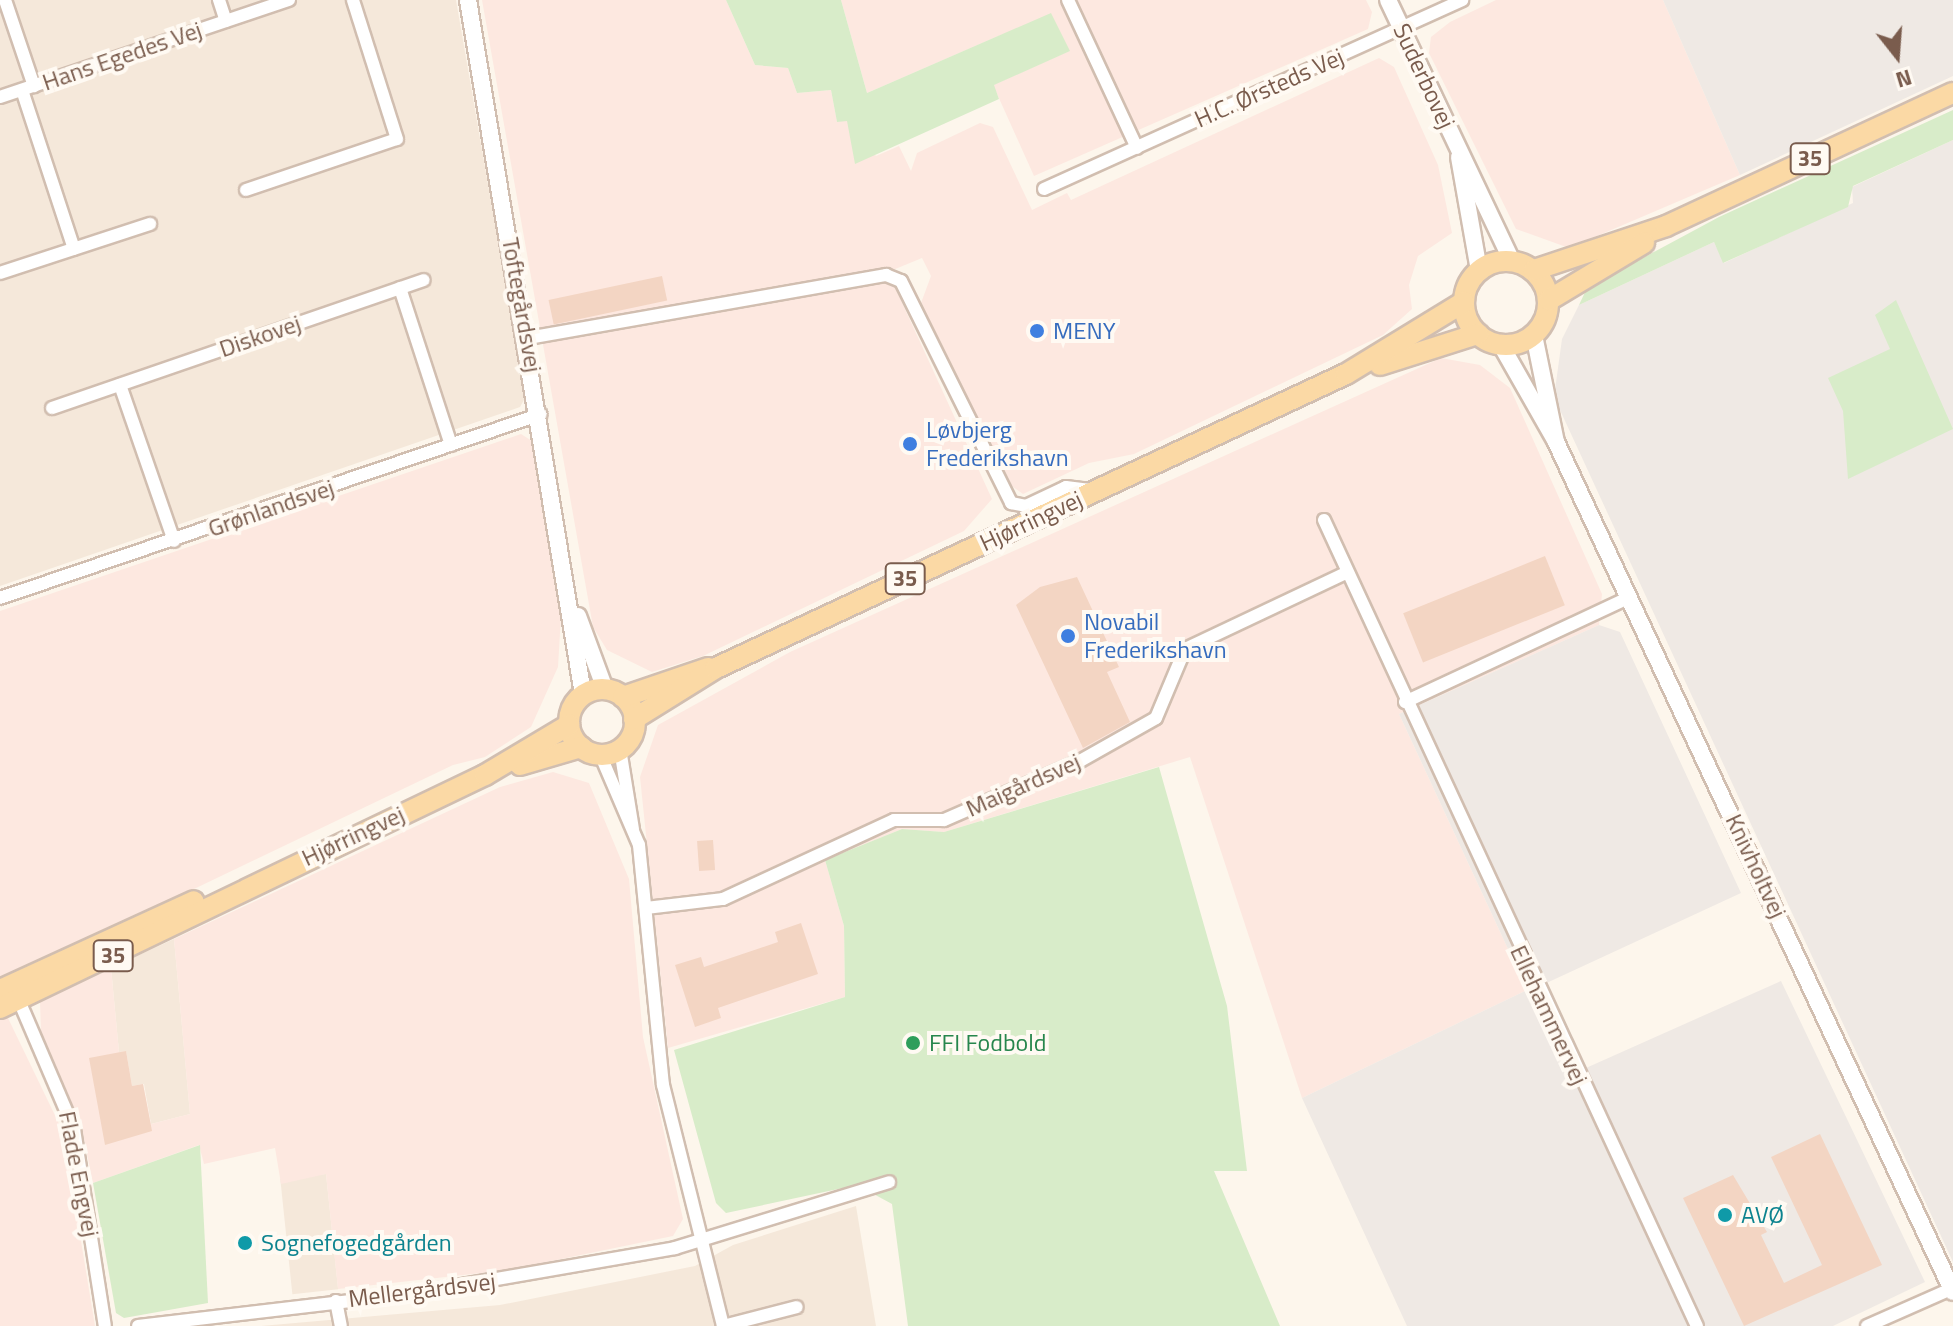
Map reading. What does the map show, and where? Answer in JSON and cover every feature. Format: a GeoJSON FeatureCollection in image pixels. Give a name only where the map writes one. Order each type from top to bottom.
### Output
{"type":"FeatureCollection","features":[{"type":"Feature","properties":{"kind":"main road","name":"35"},"geometry":{"type":"LineString","coordinates":[[1534,270],[1666,226],[1953,93]]}},
{"type":"Feature","properties":{"kind":"main road","name":"35"},"geometry":{"type":"LineString","coordinates":[[1549,300],[1666,226]]}},
{"type":"Feature","properties":{"kind":"main road"},"geometry":{"type":"LineString","coordinates":[[1512,261],[1534,270],[1549,300],[1534,335],[1501,345],[1478,334],[1464,302],[1479,270],[1512,261]]}},
{"type":"Feature","properties":{"kind":"main road","name":"Hjørringvej"},"geometry":{"type":"LineString","coordinates":[[634,719],[716,668],[1346,374],[1464,302]]}},
{"type":"Feature","properties":{"kind":"main road","name":"Hjørringvej"},"geometry":{"type":"LineString","coordinates":[[1346,374],[1478,334]]}},
{"type":"Feature","properties":{"kind":"main road","name":"Hjørringvej"},"geometry":{"type":"LineString","coordinates":[[614,693],[716,668]]}},
{"type":"Feature","properties":{"kind":"main road","name":"35"},"geometry":{"type":"LineString","coordinates":[[583,694],[614,693]]}},
{"type":"Feature","properties":{"kind":"main road"},"geometry":{"type":"LineString","coordinates":[[614,693],[634,719],[620,749]]}},
{"type":"Feature","properties":{"kind":"main road"},"geometry":{"type":"LineString","coordinates":[[583,694],[569,725],[590,751]]}},
{"type":"Feature","properties":{"kind":"main road","name":"Hjørringvej"},"geometry":{"type":"LineString","coordinates":[[8,996],[485,775],[569,725]]}},
{"type":"Feature","properties":{"kind":"main road","name":"35"},"geometry":{"type":"LineString","coordinates":[[590,751],[620,749]]}},
{"type":"Feature","properties":{"kind":"main road","name":"Hjørringvej"},"geometry":{"type":"LineString","coordinates":[[485,775],[590,751]]}},
{"type":"Feature","properties":{"kind":"street"},"geometry":{"type":"LineString","coordinates":[[5,0],[74,249]]}},
{"type":"Feature","properties":{"kind":"street"},"geometry":{"type":"LineString","coordinates":[[219,0],[226,21]]}},
{"type":"Feature","properties":{"kind":"street","name":"Hans Egedes Vej"},"geometry":{"type":"LineString","coordinates":[[0,97],[289,0]]}},
{"type":"Feature","properties":{"kind":"street"},"geometry":{"type":"LineString","coordinates":[[246,190],[397,139],[353,0]]}},
{"type":"Feature","properties":{"kind":"street","name":"Toftegårdsvej"},"geometry":{"type":"LineString","coordinates":[[468,0],[575,610],[583,694]]}},
{"type":"Feature","properties":{"kind":"street"},"geometry":{"type":"LineString","coordinates":[[1068,0],[1137,148]]}},
{"type":"Feature","properties":{"kind":"street","name":"Suderbovej"},"geometry":{"type":"LineString","coordinates":[[1388,0],[1512,261]]}},
{"type":"Feature","properties":{"kind":"street","name":"H.C. Ørsteds Vej"},"geometry":{"type":"LineString","coordinates":[[1044,189],[1462,0]]}},
{"type":"Feature","properties":{"kind":"street","name":"Suderbovej"},"geometry":{"type":"LineString","coordinates":[[1459,151],[1479,270]]}},
{"type":"Feature","properties":{"kind":"street"},"geometry":{"type":"LineString","coordinates":[[0,273],[150,224]]}},
{"type":"Feature","properties":{"kind":"street"},"geometry":{"type":"LineString","coordinates":[[528,338],[886,275],[901,281],[963,413],[1015,506],[1066,487],[1095,491]]}},
{"type":"Feature","properties":{"kind":"street","name":"Diskovej"},"geometry":{"type":"LineString","coordinates":[[52,408],[424,280]]}},
{"type":"Feature","properties":{"kind":"street"},"geometry":{"type":"LineString","coordinates":[[400,288],[451,445]]}},
{"type":"Feature","properties":{"kind":"street","name":"Knivholtvej"},"geometry":{"type":"LineString","coordinates":[[1534,335],[1556,442]]}},
{"type":"Feature","properties":{"kind":"street","name":"Knivholtvej"},"geometry":{"type":"LineString","coordinates":[[1501,345],[1556,442],[1952,1291]]}},
{"type":"Feature","properties":{"kind":"street"},"geometry":{"type":"LineString","coordinates":[[120,385],[174,541]]}},
{"type":"Feature","properties":{"kind":"street","name":"Grønlandsvej"},"geometry":{"type":"LineString","coordinates":[[0,598],[541,414]]}},
{"type":"Feature","properties":{"kind":"street","name":"Ellehammervej"},"geometry":{"type":"LineString","coordinates":[[1324,520],[1405,702],[1697,1326]]}},
{"type":"Feature","properties":{"kind":"street","name":"Maigårdsvej"},"geometry":{"type":"LineString","coordinates":[[646,908],[723,899],[894,820],[944,820],[1080,761],[1156,718],[1185,649],[1346,573]]}},
{"type":"Feature","properties":{"kind":"street"},"geometry":{"type":"LineString","coordinates":[[1405,702],[1628,598]]}},
{"type":"Feature","properties":{"kind":"street","name":"Toftegårdsvej"},"geometry":{"type":"LineString","coordinates":[[575,610],[614,693]]}},
{"type":"Feature","properties":{"kind":"street"},"geometry":{"type":"LineString","coordinates":[[620,749],[646,908],[663,1085],[723,1326],[797,1307]]}},
{"type":"Feature","properties":{"kind":"street"},"geometry":{"type":"LineString","coordinates":[[590,751],[633,829]]}},
{"type":"Feature","properties":{"kind":"street","name":"Flade Engvej"},"geometry":{"type":"LineString","coordinates":[[8,996],[74,1129],[105,1326]]}},
{"type":"Feature","properties":{"kind":"street","name":"Mellergårdsvej"},"geometry":{"type":"LineString","coordinates":[[138,1326],[506,1279],[704,1241],[889,1182]]}},
{"type":"Feature","properties":{"kind":"street"},"geometry":{"type":"LineString","coordinates":[[1867,1326],[1952,1291]]}},
{"type":"Feature","properties":{"kind":"street"},"geometry":{"type":"LineString","coordinates":[[336,1301],[341,1326]]}},
{"type":"Feature","properties":{"kind":"shaded area"},"geometry":{"type":"Polygon","coordinates":[[[0,0],[456,0],[525,398],[520,407],[0,586],[0,0]]]}},
{"type":"Feature","properties":{"kind":"shaded area"},"geometry":{"type":"Polygon","coordinates":[[[482,0],[726,0],[755,65],[788,68],[797,93],[831,90],[837,122],[847,120],[876,156],[899,146],[911,171],[917,153],[980,123],[993,127],[1032,210],[1067,193],[1071,200],[1379,58],[1394,67],[1438,165],[1452,233],[1418,256],[1409,285],[1412,309],[1383,335],[1134,454],[1089,463],[1023,494],[1005,481],[921,303],[931,276],[922,258],[888,272],[992,499],[964,531],[703,656],[652,672],[607,650],[593,627],[482,0]]]}},
{"type":"Feature","properties":{"kind":"shaded area"},"geometry":{"type":"Polygon","coordinates":[[[841,0],[1366,0],[1372,12],[1368,29],[1034,176],[993,85],[1069,51],[1003,34],[867,93],[841,0]]]}},
{"type":"Feature","properties":{"kind":"shaded area"},"geometry":{"type":"Polygon","coordinates":[[[1496,0],[1663,0],[1740,175],[1569,248],[1516,229],[1429,53],[1431,37],[1450,22],[1496,0]]]}},
{"type":"Feature","properties":{"kind":"shaded area"},"geometry":{"type":"Polygon","coordinates":[[[1663,0],[1953,0],[1953,76],[1740,175],[1663,0]]]}},
{"type":"Feature","properties":{"kind":"shaded area"},"geometry":{"type":"Polygon","coordinates":[[[1953,140],[1953,1262],[1554,397],[1562,339],[1579,305],[1714,242],[1724,263],[1853,203],[1852,187],[1953,140]]]}},
{"type":"Feature","properties":{"kind":"shaded area"},"geometry":{"type":"Polygon","coordinates":[[[1441,358],[1480,365],[1510,388],[1602,594],[1599,625],[1399,714],[1527,990],[1302,1098],[1190,757],[944,832],[902,829],[825,860],[844,926],[845,997],[668,1048],[640,777],[658,725],[790,652],[1441,358]]]}},
{"type":"Feature","properties":{"kind":"shaded area"},"geometry":{"type":"Polygon","coordinates":[[[521,434],[532,441],[561,616],[558,667],[531,727],[485,757],[453,765],[0,982],[0,611],[521,434]]]}},
{"type":"Feature","properties":{"kind":"shaded area"},"geometry":{"type":"Polygon","coordinates":[[[1599,625],[1620,632],[1741,893],[1527,992],[1568,1076],[1781,981],[1925,1282],[1833,1326],[1407,1326],[1302,1098],[1527,990],[1399,714],[1599,625]]]}},
{"type":"Feature","properties":{"kind":"shaded area"},"geometry":{"type":"Polygon","coordinates":[[[553,772],[589,783],[629,879],[643,1037],[683,1219],[673,1236],[508,1270],[338,1289],[326,1174],[281,1184],[275,1148],[204,1164],[199,1145],[93,1183],[82,1130],[41,1032],[40,1002],[111,968],[119,1052],[126,1051],[132,1086],[143,1084],[151,1124],[190,1114],[174,939],[500,787],[553,772]]]}},
{"type":"Feature","properties":{"kind":"shaded area"},"geometry":{"type":"Polygon","coordinates":[[[174,939],[190,1114],[151,1124],[144,1084],[132,1086],[126,1052],[119,1052],[111,968],[174,939]]]}},
{"type":"Feature","properties":{"kind":"shaded area"},"geometry":{"type":"Polygon","coordinates":[[[7,1016],[63,1132],[95,1326],[0,1326],[0,1019],[7,1016]]]}},
{"type":"Feature","properties":{"kind":"shaded area"},"geometry":{"type":"Polygon","coordinates":[[[326,1174],[338,1289],[292,1294],[280,1179],[326,1174]]]}},
{"type":"Feature","properties":{"kind":"shaded area"},"geometry":{"type":"Polygon","coordinates":[[[856,1206],[876,1326],[261,1326],[500,1305],[695,1266],[733,1245],[856,1206]]]}},
{"type":"Feature","properties":{"kind":"green space"},"geometry":{"type":"Polygon","coordinates":[[[726,0],[841,0],[867,93],[1051,13],[1070,51],[994,85],[999,99],[855,164],[847,121],[837,122],[831,90],[797,93],[788,68],[755,65],[726,0]]]}},
{"type":"Feature","properties":{"kind":"green space"},"geometry":{"type":"Polygon","coordinates":[[[1953,110],[1953,140],[1853,186],[1848,207],[1723,263],[1714,242],[1579,305],[1587,288],[1719,217],[1953,110]]]}},
{"type":"Feature","properties":{"kind":"green space"},"geometry":{"type":"Polygon","coordinates":[[[1896,300],[1953,429],[1848,479],[1843,411],[1828,378],[1890,349],[1875,315],[1896,300]]]}},
{"type":"Feature","properties":{"kind":"green space","name":"FFI Fodbold"},"geometry":{"type":"Polygon","coordinates":[[[1159,767],[1227,1006],[1247,1171],[1214,1171],[1280,1326],[908,1326],[892,1204],[857,1185],[726,1213],[716,1203],[674,1050],[845,997],[844,926],[825,860],[902,829],[944,832],[1159,767]]]}},
{"type":"Feature","properties":{"kind":"green space"},"geometry":{"type":"Polygon","coordinates":[[[200,1145],[208,1303],[124,1318],[116,1313],[93,1183],[200,1145]]]}},
{"type":"Feature","properties":{"kind":"building"},"geometry":{"type":"Polygon","coordinates":[[[662,276],[667,300],[554,325],[549,300],[662,276]]]}},
{"type":"Feature","properties":{"kind":"building"},"geometry":{"type":"Polygon","coordinates":[[[1545,556],[1565,605],[1423,662],[1403,613],[1545,556]]]}},
{"type":"Feature","properties":{"kind":"building","name":"Novabil Frederikshavn"},"geometry":{"type":"Polygon","coordinates":[[[1077,577],[1119,667],[1107,672],[1130,722],[1083,748],[1016,605],[1040,587],[1077,577]]]}},
{"type":"Feature","properties":{"kind":"building"},"geometry":{"type":"Polygon","coordinates":[[[713,840],[715,870],[699,871],[697,841],[713,840]]]}},
{"type":"Feature","properties":{"kind":"building"},"geometry":{"type":"Polygon","coordinates":[[[801,923],[818,974],[718,1008],[721,1018],[695,1027],[675,965],[701,957],[704,967],[778,942],[775,932],[801,923]]]}},
{"type":"Feature","properties":{"kind":"building"},"geometry":{"type":"Polygon","coordinates":[[[126,1051],[132,1086],[143,1084],[152,1131],[105,1145],[89,1058],[126,1051]]]}},
{"type":"Feature","properties":{"kind":"building","name":"AVØ"},"geometry":{"type":"Polygon","coordinates":[[[1820,1134],[1882,1265],[1744,1326],[1683,1198],[1733,1175],[1767,1232],[1761,1235],[1784,1283],[1822,1265],[1771,1157],[1820,1134]]]}},
{"type":"Feature","properties":{"kind":"place","name":"MENY"},"geometry":{"type":"Point","coordinates":[1037,331]}},
{"type":"Feature","properties":{"kind":"place","name":"Løvbjerg Frederikshavn"},"geometry":{"type":"Point","coordinates":[910,444]}},
{"type":"Feature","properties":{"kind":"place","name":"Novabil Frederikshavn"},"geometry":{"type":"Point","coordinates":[1068,636]}},
{"type":"Feature","properties":{"kind":"place","name":"FFI Fodbold"},"geometry":{"type":"Point","coordinates":[913,1043]}},
{"type":"Feature","properties":{"kind":"place","name":"AVØ"},"geometry":{"type":"Point","coordinates":[1725,1215]}},
{"type":"Feature","properties":{"kind":"place","name":"Sognefogedgården"},"geometry":{"type":"Point","coordinates":[245,1243]}}]}
